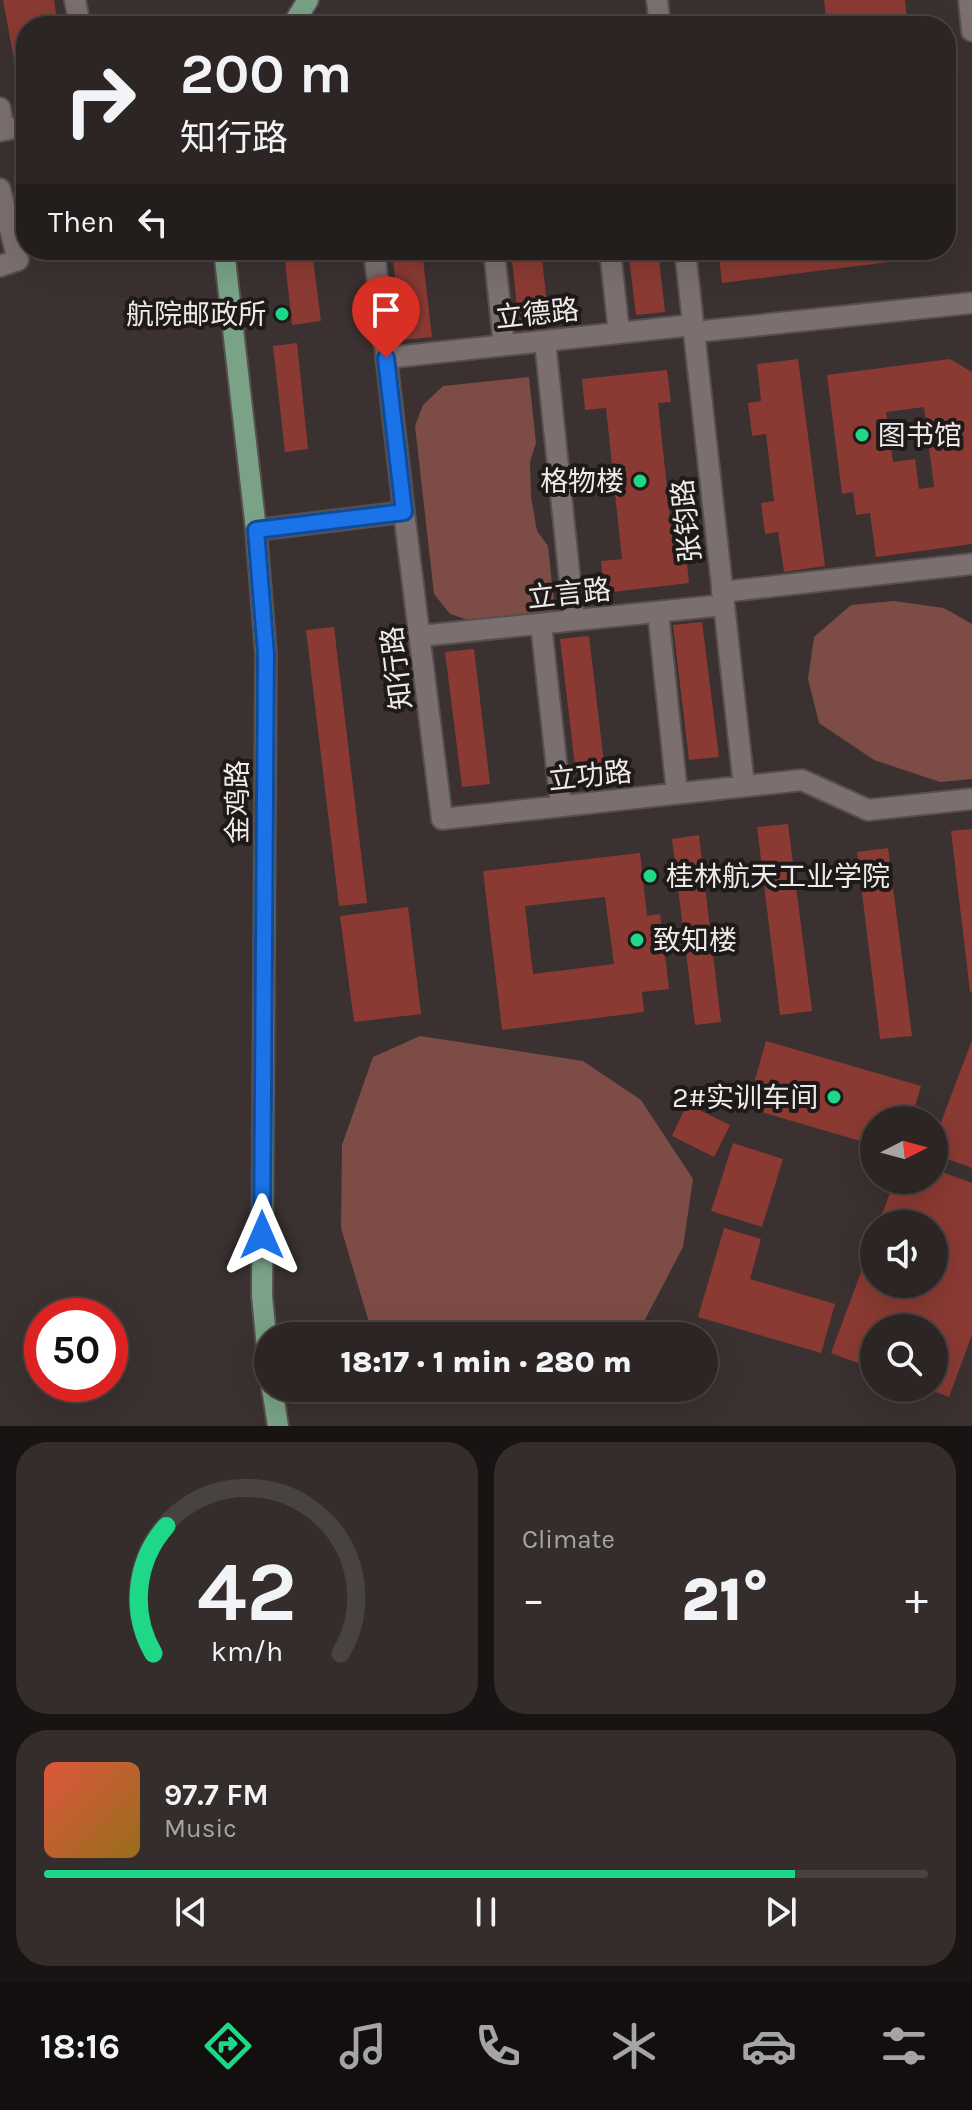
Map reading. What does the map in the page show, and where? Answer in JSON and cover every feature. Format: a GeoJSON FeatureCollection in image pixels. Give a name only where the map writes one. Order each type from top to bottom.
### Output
{"type":"FeatureCollection","features":[{"type":"Feature","properties":{"kind":"main road","name":"金鸡路"},"geometry":{"type":"LineString","coordinates":[[225,260],[256,530],[266,654],[262,1296],[265,1322]]}},
{"type":"Feature","properties":{"kind":"main road"},"geometry":{"type":"LineString","coordinates":[[274,1402],[278,1426]]}},
{"type":"Feature","properties":{"kind":"lane"},"geometry":{"type":"LineString","coordinates":[[969,0],[972,31]]}},
{"type":"Feature","properties":{"kind":"lane"},"geometry":{"type":"LineString","coordinates":[[0,108],[2,130]]}},
{"type":"Feature","properties":{"kind":"lane"},"geometry":{"type":"LineString","coordinates":[[0,189],[16,252]]}},
{"type":"Feature","properties":{"kind":"lane","name":"知行路"},"geometry":{"type":"LineString","coordinates":[[375,260],[442,819]]}},
{"type":"Feature","properties":{"kind":"lane"},"geometry":{"type":"LineString","coordinates":[[495,260],[504,345]]}},
{"type":"Feature","properties":{"kind":"lane"},"geometry":{"type":"LineString","coordinates":[[611,260],[619,333]]}},
{"type":"Feature","properties":{"kind":"lane","name":"张钧路"},"geometry":{"type":"LineString","coordinates":[[686,260],[744,786]]}},
{"type":"Feature","properties":{"kind":"lane","name":"立德路"},"geometry":{"type":"LineString","coordinates":[[386,358],[619,333],[972,303]]}},
{"type":"Feature","properties":{"kind":"lane"},"geometry":{"type":"LineString","coordinates":[[545,341],[574,620]]}},
{"type":"Feature","properties":{"kind":"lane"},"geometry":{"type":"LineString","coordinates":[[256,530],[404,512]]}},
{"type":"Feature","properties":{"kind":"lane","name":"立言路"},"geometry":{"type":"LineString","coordinates":[[420,636],[658,612],[723,598],[972,564]]}},
{"type":"Feature","properties":{"kind":"lane"},"geometry":{"type":"LineString","coordinates":[[658,612],[677,793]]}},
{"type":"Feature","properties":{"kind":"lane"},"geometry":{"type":"LineString","coordinates":[[541,624],[561,806]]}},
{"type":"Feature","properties":{"kind":"lane","name":"立功路"},"geometry":{"type":"LineString","coordinates":[[442,819],[802,780],[868,810],[972,799]]}},
{"type":"Feature","properties":{"kind":"shaded area"},"geometry":{"type":"Polygon","coordinates":[[[529,377],[536,443],[530,462],[531,497],[537,531],[548,546],[555,611],[471,621],[450,614],[434,594],[415,426],[423,405],[443,386],[529,377]]]}},
{"type":"Feature","properties":{"kind":"shaded area"},"geometry":{"type":"Polygon","coordinates":[[[894,601],[944,608],[972,624],[972,779],[940,782],[874,760],[819,723],[808,679],[814,637],[851,605],[894,601]]]}},
{"type":"Feature","properties":{"kind":"shaded area"},"geometry":{"type":"Polygon","coordinates":[[[420,1036],[583,1061],[641,1100],[693,1179],[683,1247],[644,1322],[369,1322],[341,1228],[342,1145],[373,1057],[420,1036]]]}},
{"type":"Feature","properties":{"kind":"building"},"geometry":{"type":"Polygon","coordinates":[[[3,0],[54,0],[56,16],[16,16],[16,71],[3,0]]]}},
{"type":"Feature","properties":{"kind":"building"},"geometry":{"type":"Polygon","coordinates":[[[824,0],[905,0],[907,16],[826,16],[824,0]]]}},
{"type":"Feature","properties":{"kind":"building"},"geometry":{"type":"Polygon","coordinates":[[[313,260],[321,321],[292,325],[285,261],[313,260]]]}},
{"type":"Feature","properties":{"kind":"building"},"geometry":{"type":"Polygon","coordinates":[[[393,260],[423,260],[432,337],[402,340],[393,260]]]}},
{"type":"Feature","properties":{"kind":"building"},"geometry":{"type":"Polygon","coordinates":[[[512,260],[542,260],[549,322],[519,326],[512,260]]]}},
{"type":"Feature","properties":{"kind":"building"},"geometry":{"type":"Polygon","coordinates":[[[629,260],[659,260],[665,312],[636,315],[629,260]]]}},
{"type":"Feature","properties":{"kind":"building"},"geometry":{"type":"Polygon","coordinates":[[[719,260],[905,260],[722,283],[719,260]]]}},
{"type":"Feature","properties":{"kind":"building"},"geometry":{"type":"Polygon","coordinates":[[[297,343],[308,449],[285,452],[273,346],[297,343]]]}},
{"type":"Feature","properties":{"kind":"building"},"geometry":{"type":"Polygon","coordinates":[[[798,359],[825,566],[784,572],[778,532],[765,534],[761,503],[774,501],[766,434],[752,436],[748,403],[761,401],[757,364],[798,359]]]}},
{"type":"Feature","properties":{"kind":"building","name":"图书馆"},"geometry":{"type":"Polygon","coordinates":[[[950,359],[972,372],[972,544],[876,557],[870,513],[856,515],[853,492],[842,494],[827,375],[950,359]],[[924,407],[886,412],[893,462],[915,459],[919,489],[934,487],[924,407]]]}},
{"type":"Feature","properties":{"kind":"building","name":"格物楼"},"geometry":{"type":"Polygon","coordinates":[[[667,370],[671,402],[658,403],[674,554],[686,553],[689,583],[604,593],[601,561],[622,559],[606,408],[585,410],[582,379],[667,370]]]}},
{"type":"Feature","properties":{"kind":"building"},"geometry":{"type":"Polygon","coordinates":[[[702,622],[719,757],[689,760],[673,625],[702,622]]]}},
{"type":"Feature","properties":{"kind":"building"},"geometry":{"type":"Polygon","coordinates":[[[334,627],[367,903],[339,906],[306,630],[334,627]]]}},
{"type":"Feature","properties":{"kind":"building"},"geometry":{"type":"Polygon","coordinates":[[[589,636],[605,771],[576,774],[560,639],[589,636]]]}},
{"type":"Feature","properties":{"kind":"building"},"geometry":{"type":"Polygon","coordinates":[[[474,649],[490,784],[462,787],[445,652],[474,649]]]}},
{"type":"Feature","properties":{"kind":"building"},"geometry":{"type":"Polygon","coordinates":[[[788,824],[812,1011],[780,1015],[757,827],[788,824]]]}},
{"type":"Feature","properties":{"kind":"building"},"geometry":{"type":"Polygon","coordinates":[[[972,829],[972,992],[970,992],[951,831],[972,829]]]}},
{"type":"Feature","properties":{"kind":"building"},"geometry":{"type":"Polygon","coordinates":[[[699,835],[721,1022],[695,1025],[672,839],[699,835]]]}},
{"type":"Feature","properties":{"kind":"building"},"geometry":{"type":"Polygon","coordinates":[[[888,848],[912,1036],[880,1039],[857,852],[888,848]]]}},
{"type":"Feature","properties":{"kind":"building","name":"致知楼"},"geometry":{"type":"Polygon","coordinates":[[[640,853],[647,916],[660,914],[669,989],[642,992],[644,1012],[502,1030],[483,871],[640,853]],[[605,897],[525,906],[533,974],[614,964],[605,897]]]}},
{"type":"Feature","properties":{"kind":"building"},"geometry":{"type":"Polygon","coordinates":[[[408,907],[421,1014],[354,1022],[340,916],[408,907]]]}},
{"type":"Feature","properties":{"kind":"building"},"geometry":{"type":"Polygon","coordinates":[[[972,1040],[972,1168],[948,1159],[947,1106],[972,1040]]]}},
{"type":"Feature","properties":{"kind":"building","name":"2#实训车间"},"geometry":{"type":"Polygon","coordinates":[[[766,1041],[921,1086],[915,1106],[860,1106],[860,1141],[747,1108],[766,1041]]]}},
{"type":"Feature","properties":{"kind":"building"},"geometry":{"type":"Polygon","coordinates":[[[687,1104],[730,1125],[714,1157],[672,1136],[687,1104]]]}},
{"type":"Feature","properties":{"kind":"building"},"geometry":{"type":"Polygon","coordinates":[[[733,1143],[783,1159],[762,1227],[711,1211],[733,1143]]]}},
{"type":"Feature","properties":{"kind":"building"},"geometry":{"type":"Polygon","coordinates":[[[948,1174],[972,1183],[972,1335],[949,1397],[948,1314],[860,1314],[860,1364],[831,1353],[860,1275],[860,1298],[948,1298],[948,1210],[883,1210],[890,1194],[948,1194],[948,1174]]]}},
{"type":"Feature","properties":{"kind":"building"},"geometry":{"type":"Polygon","coordinates":[[[724,1228],[761,1239],[750,1279],[835,1304],[821,1353],[698,1317],[724,1228]]]}},
{"type":"Feature","properties":{"kind":"place","name":"航院邮政所"},"geometry":{"type":"Point","coordinates":[282,314]}},
{"type":"Feature","properties":{"kind":"place","name":"图书馆"},"geometry":{"type":"Point","coordinates":[862,435]}},
{"type":"Feature","properties":{"kind":"place","name":"格物楼"},"geometry":{"type":"Point","coordinates":[640,481]}},
{"type":"Feature","properties":{"kind":"place","name":"桂林航天工业学院"},"geometry":{"type":"Point","coordinates":[650,876]}},
{"type":"Feature","properties":{"kind":"place","name":"致知楼"},"geometry":{"type":"Point","coordinates":[637,940]}},
{"type":"Feature","properties":{"kind":"place","name":"2#实训车间"},"geometry":{"type":"Point","coordinates":[834,1097]}},
{"type":"Feature","properties":{"kind":"route"},"geometry":{"type":"LineString","coordinates":[[262,1235],[266,654],[256,530],[404,512],[386,358]]}}]}
